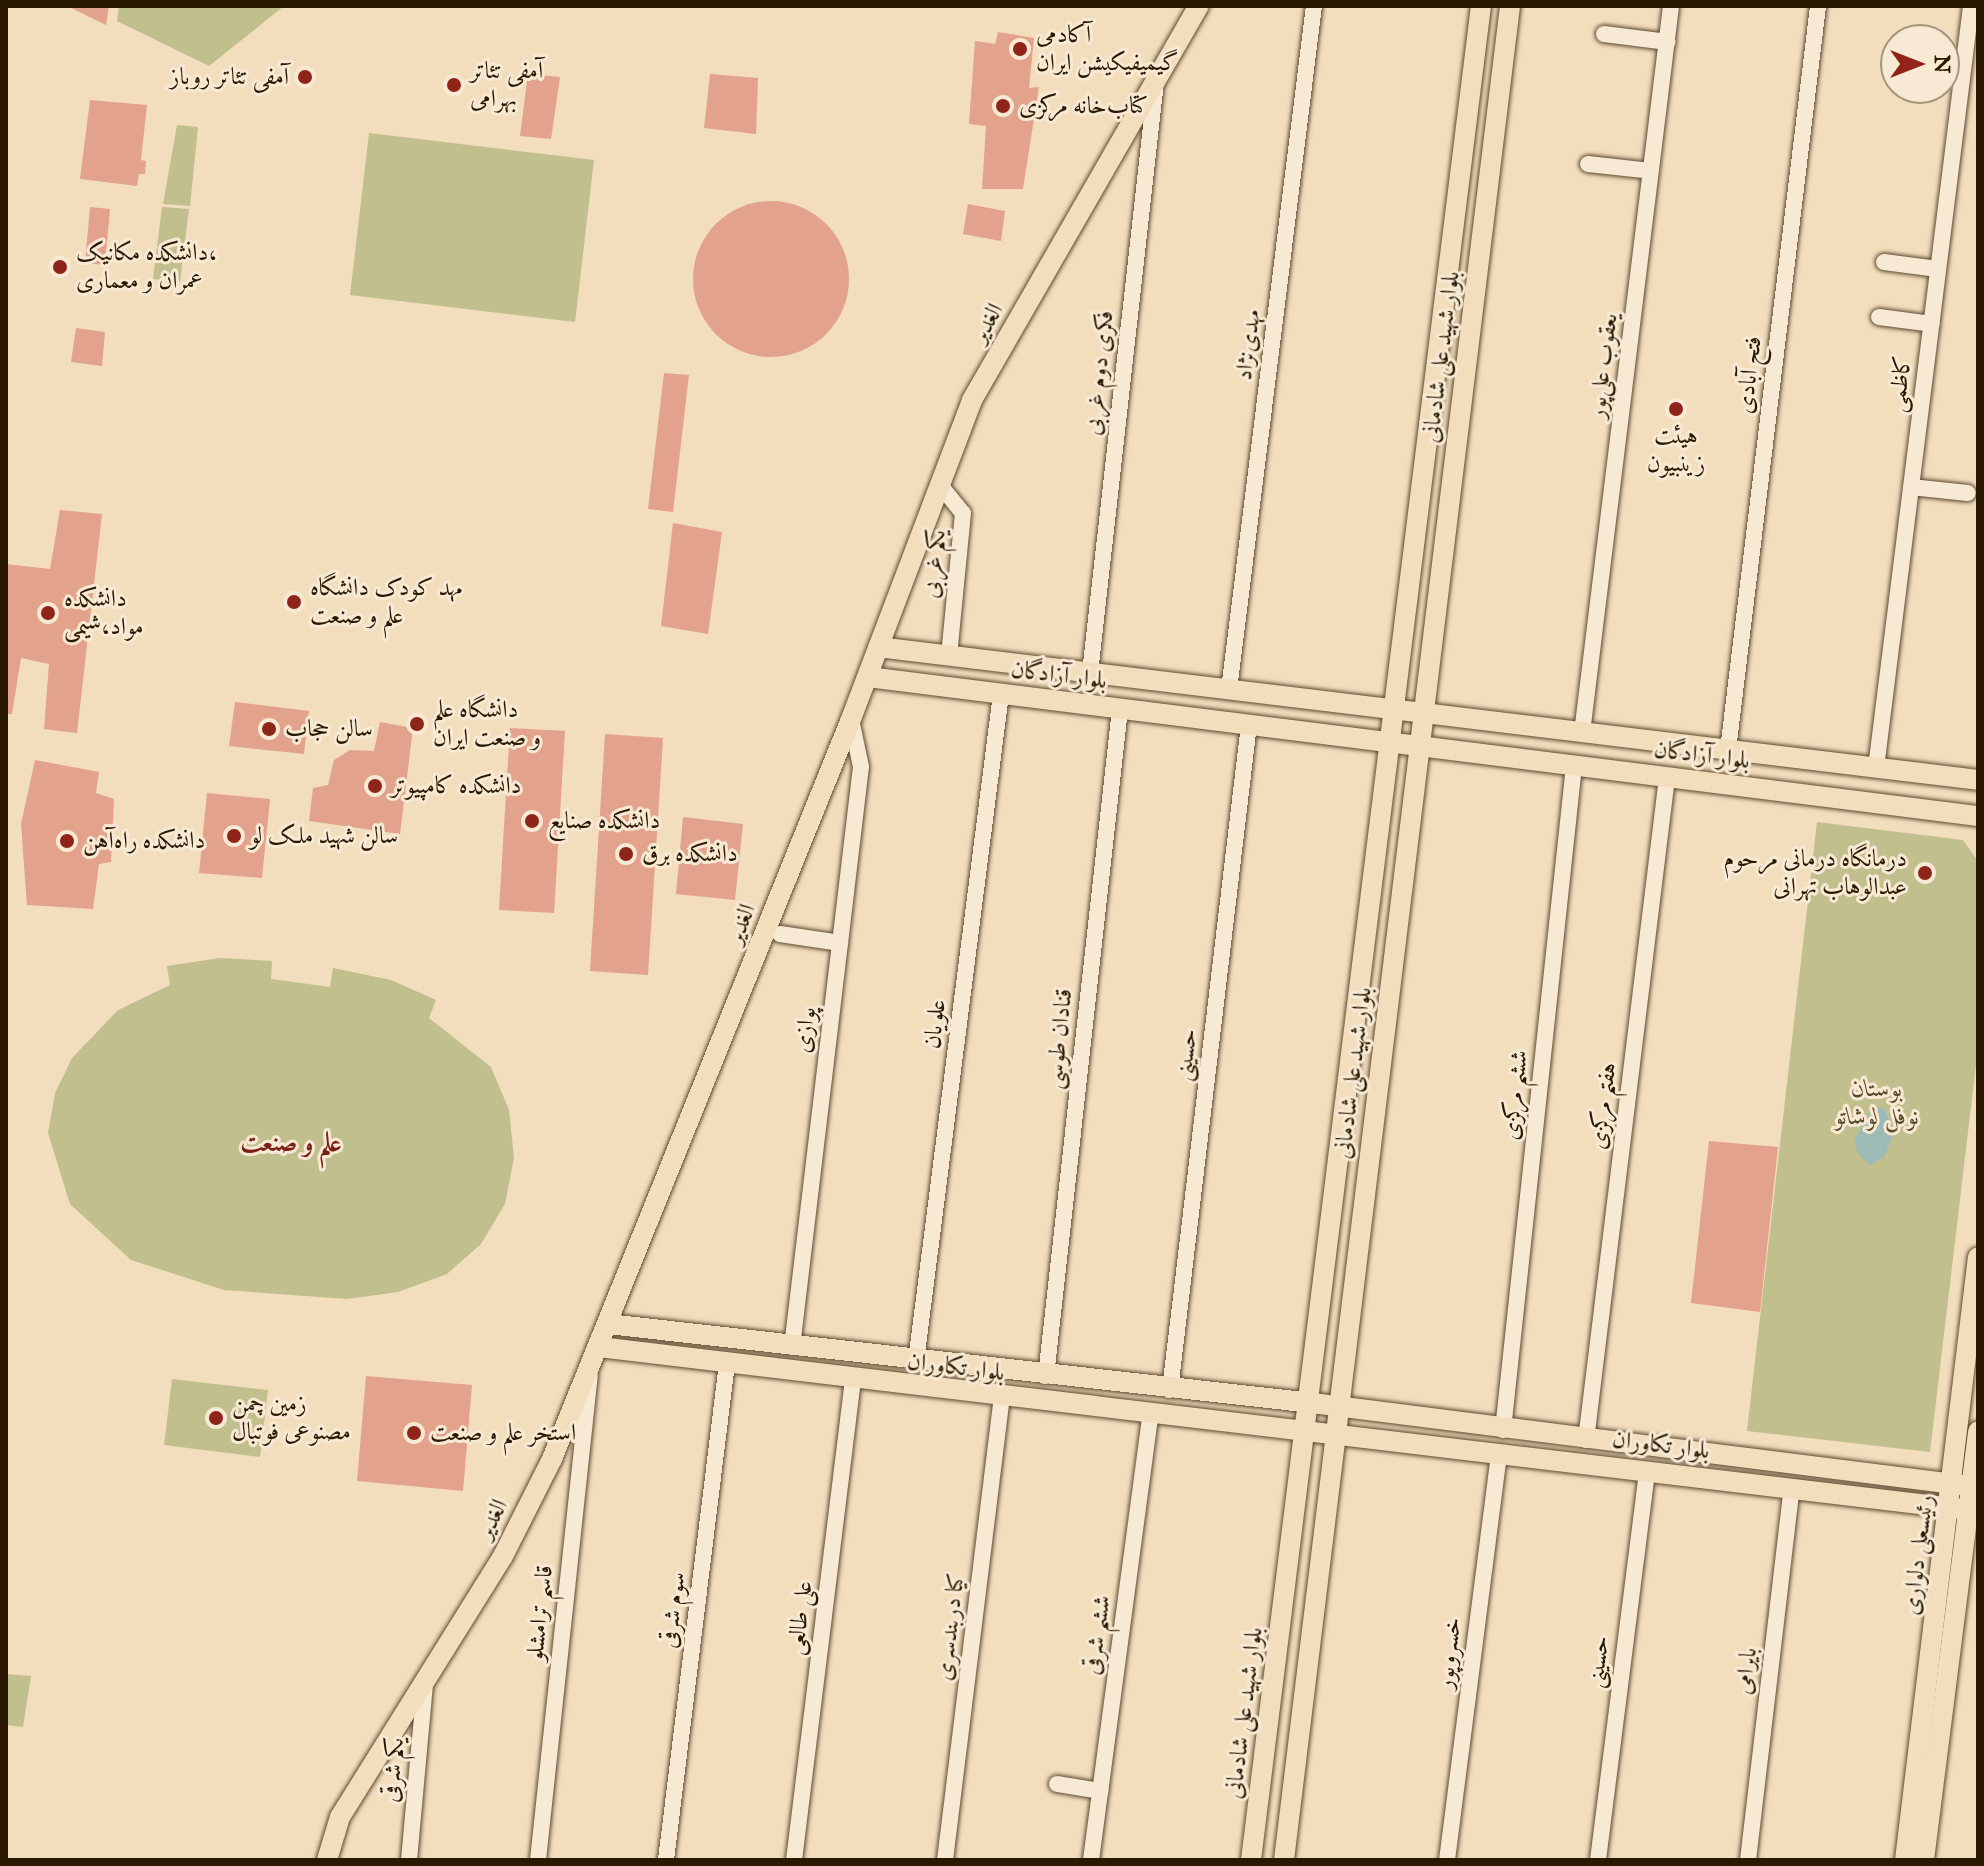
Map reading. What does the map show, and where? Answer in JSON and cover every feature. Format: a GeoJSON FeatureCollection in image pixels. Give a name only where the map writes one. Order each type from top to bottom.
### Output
{"type":"FeatureCollection","features":[{"type":"Feature","properties":{"kind":"main road","name":"الغدیر"},"geometry":{"type":"LineString","coordinates":[[327,1860],[340,1817],[503,1556],[591,1371],[868,677],[972,400],[1199,6]]}},
{"type":"Feature","properties":{"kind":"main road","name":"بلوار شهید علی شادمانی"},"geometry":{"type":"LineString","coordinates":[[1251,1860],[1312,1403],[1386,742],[1481,6]]}},
{"type":"Feature","properties":{"kind":"main road","name":"بلوار شهید علی شادمانی"},"geometry":{"type":"LineString","coordinates":[[1337,1433],[1510,6]]}},
{"type":"Feature","properties":{"kind":"main road","name":"بلوار آزادگان"},"geometry":{"type":"LineString","coordinates":[[878,647],[1978,780]]}},
{"type":"Feature","properties":{"kind":"main road","name":"بلوار آزادگان"},"geometry":{"type":"LineString","coordinates":[[868,677],[1978,816]]}},
{"type":"Feature","properties":{"kind":"main road","name":"رئیسعلی دلواری"},"geometry":{"type":"LineString","coordinates":[[1924,1860],[1966,1510],[1978,1257]]}},
{"type":"Feature","properties":{"kind":"main road","name":"بلوار تکاوران"},"geometry":{"type":"LineString","coordinates":[[603,1338],[792,1347],[1312,1403],[1503,1430],[1968,1486]]}},
{"type":"Feature","properties":{"kind":"main road","name":"بلوار تکاوران"},"geometry":{"type":"LineString","coordinates":[[603,1338],[727,1366],[1150,1416],[1337,1433],[1966,1510]]}},
{"type":"Feature","properties":{"kind":"main road","name":"رئیسعلی دلواری"},"geometry":{"type":"LineString","coordinates":[[1968,1486],[1978,1431]]}},
{"type":"Feature","properties":{"kind":"main road"},"geometry":{"type":"LineString","coordinates":[[1284,1860],[1337,1433]]}},
{"type":"Feature","properties":{"kind":"main road","name":"رئیسعلی دلواری"},"geometry":{"type":"LineString","coordinates":[[1905,1860],[1966,1510]]}},
{"type":"Feature","properties":{"kind":"street","name":"مهدی‌نژاد"},"geometry":{"type":"LineString","coordinates":[[1229,690],[1314,6]]}},
{"type":"Feature","properties":{"kind":"street","name":"یعقوب علی‌پور"},"geometry":{"type":"LineString","coordinates":[[1582,733],[1671,6]]}},
{"type":"Feature","properties":{"kind":"street","name":"فتح آبادی"},"geometry":{"type":"LineString","coordinates":[[1728,750],[1818,6]]}},
{"type":"Feature","properties":{"kind":"street","name":"کاظمی"},"geometry":{"type":"LineString","coordinates":[[1876,768],[1971,6]]}},
{"type":"Feature","properties":{"kind":"street"},"geometry":{"type":"LineString","coordinates":[[1604,34],[1667,42]]}},
{"type":"Feature","properties":{"kind":"street","name":"فکری دوم غربی"},"geometry":{"type":"LineString","coordinates":[[1090,673],[1157,79]]}},
{"type":"Feature","properties":{"kind":"street"},"geometry":{"type":"LineString","coordinates":[[1588,164],[1651,171]]}},
{"type":"Feature","properties":{"kind":"street"},"geometry":{"type":"LineString","coordinates":[[1884,262],[1938,269]]}},
{"type":"Feature","properties":{"kind":"street"},"geometry":{"type":"LineString","coordinates":[[1879,317],[1932,324]]}},
{"type":"Feature","properties":{"kind":"street","name":"یکم غربی"},"geometry":{"type":"LineString","coordinates":[[940,485],[963,513],[949,656]]}},
{"type":"Feature","properties":{"kind":"street"},"geometry":{"type":"LineString","coordinates":[[1911,487],[1968,493]]}},
{"type":"Feature","properties":{"kind":"street","name":"علویان"},"geometry":{"type":"LineString","coordinates":[[916,1361],[1001,694]]}},
{"type":"Feature","properties":{"kind":"street","name":"قنادان طوسی"},"geometry":{"type":"LineString","coordinates":[[1046,1376],[1120,709]]}},
{"type":"Feature","properties":{"kind":"street","name":"پوازی"},"geometry":{"type":"LineString","coordinates":[[792,1347],[861,767],[851,719]]}},
{"type":"Feature","properties":{"kind":"street","name":"حسینی"},"geometry":{"type":"LineString","coordinates":[[1170,1390],[1249,725]]}},
{"type":"Feature","properties":{"kind":"street","name":"ششم مرکزی"},"geometry":{"type":"LineString","coordinates":[[1503,1430],[1574,766]]}},
{"type":"Feature","properties":{"kind":"street","name":"هفتم مرکزی"},"geometry":{"type":"LineString","coordinates":[[1586,1440],[1667,777]]}},
{"type":"Feature","properties":{"kind":"street"},"geometry":{"type":"LineString","coordinates":[[780,934],[840,943]]}},
{"type":"Feature","properties":{"kind":"street","name":"سوم شرقی"},"geometry":{"type":"LineString","coordinates":[[666,1860],[727,1366]]}},
{"type":"Feature","properties":{"kind":"street","name":"قاسم ترامشلو"},"geometry":{"type":"LineString","coordinates":[[538,1860],[591,1371]]}},
{"type":"Feature","properties":{"kind":"street","name":"علی طالعی"},"geometry":{"type":"LineString","coordinates":[[794,1860],[853,1381]]}},
{"type":"Feature","properties":{"kind":"street","name":"کیا دربندسری"},"geometry":{"type":"LineString","coordinates":[[945,1860],[1002,1399]]}},
{"type":"Feature","properties":{"kind":"street","name":"ششم شرقی"},"geometry":{"type":"LineString","coordinates":[[1091,1860],[1150,1416]]}},
{"type":"Feature","properties":{"kind":"street","name":"خسروپور"},"geometry":{"type":"LineString","coordinates":[[1447,1860],[1499,1452]]}},
{"type":"Feature","properties":{"kind":"street","name":"حسینی"},"geometry":{"type":"LineString","coordinates":[[1598,1860],[1647,1470]]}},
{"type":"Feature","properties":{"kind":"street","name":"بایرامی"},"geometry":{"type":"LineString","coordinates":[[1748,1860],[1792,1488]]}},
{"type":"Feature","properties":{"kind":"street","name":"یکم شرقی"},"geometry":{"type":"LineString","coordinates":[[409,1860],[425,1685]]}},
{"type":"Feature","properties":{"kind":"street"},"geometry":{"type":"LineString","coordinates":[[1057,1784],[1100,1791]]}},
{"type":"Feature","properties":{"kind":"green space"},"geometry":{"type":"Polygon","coordinates":[[[119,6],[284,6],[209,66],[117,21],[119,6]]]}},
{"type":"Feature","properties":{"kind":"green space"},"geometry":{"type":"Polygon","coordinates":[[[177,125],[198,127],[190,206],[163,204],[177,125]]]}},
{"type":"Feature","properties":{"kind":"green space"},"geometry":{"type":"Polygon","coordinates":[[[369,133],[594,160],[575,322],[350,295],[369,133]]]}},
{"type":"Feature","properties":{"kind":"green space"},"geometry":{"type":"Polygon","coordinates":[[[162,207],[189,209],[180,282],[153,279],[162,207]]]}},
{"type":"Feature","properties":{"kind":"green space","name":"بوستان نوفل لوشاتو"},"geometry":{"type":"Polygon","coordinates":[[[1817,822],[1963,840],[1978,861],[1978,1048],[1930,1452],[1747,1431],[1817,822]]]}},
{"type":"Feature","properties":{"kind":"green space"},"geometry":{"type":"Polygon","coordinates":[[[220,958],[272,961],[271,979],[330,987],[333,968],[391,980],[436,1000],[429,1018],[491,1067],[509,1110],[514,1158],[505,1204],[481,1244],[447,1274],[398,1292],[347,1299],[224,1290],[131,1260],[70,1204],[48,1133],[55,1093],[72,1058],[118,1010],[170,985],[167,966],[220,958]]]}},
{"type":"Feature","properties":{"kind":"green space","name":"زمین چمن مصنوعی فوتبال"},"geometry":{"type":"Polygon","coordinates":[[[172,1379],[268,1390],[260,1457],[164,1445],[172,1379]]]}},
{"type":"Feature","properties":{"kind":"green space"},"geometry":{"type":"Polygon","coordinates":[[[6,1674],[31,1676],[23,1727],[6,1725],[6,1674]]]}},
{"type":"Feature","properties":{"kind":"water"},"geometry":{"type":"Polygon","coordinates":[[[1873,1107],[1884,1108],[1894,1131],[1885,1156],[1870,1165],[1857,1153],[1855,1139],[1873,1107]]]}},
{"type":"Feature","properties":{"kind":"building"},"geometry":{"type":"Polygon","coordinates":[[[67,6],[109,6],[106,25],[67,6]]]}},
{"type":"Feature","properties":{"kind":"building","name":"کتاب‌خانه مرکزی"},"geometry":{"type":"Polygon","coordinates":[[[998,32],[1034,38],[1029,88],[1039,87],[1023,189],[982,189],[986,126],[969,124],[975,41],[995,44],[998,32]]]}},
{"type":"Feature","properties":{"kind":"building"},"geometry":{"type":"Polygon","coordinates":[[[528,74],[560,77],[551,139],[520,136],[528,74]]]}},
{"type":"Feature","properties":{"kind":"building"},"geometry":{"type":"Polygon","coordinates":[[[710,74],[758,78],[756,134],[704,128],[710,74]]]}},
{"type":"Feature","properties":{"kind":"building"},"geometry":{"type":"Polygon","coordinates":[[[90,100],[147,105],[141,160],[146,161],[145,174],[139,174],[137,186],[80,179],[90,100]]]}},
{"type":"Feature","properties":{"kind":"building"},"geometry":{"type":"Polygon","coordinates":[[[771,201],[801,207],[826,224],[843,249],[849,279],[843,309],[826,334],[801,351],[771,357],[741,351],[716,334],[699,309],[693,279],[699,249],[716,224],[741,207],[771,201]]]}},
{"type":"Feature","properties":{"kind":"building"},"geometry":{"type":"Polygon","coordinates":[[[968,204],[1005,211],[1001,241],[963,234],[968,204]]]}},
{"type":"Feature","properties":{"kind":"building"},"geometry":{"type":"Polygon","coordinates":[[[90,207],[110,209],[105,265],[85,263],[90,207]]]}},
{"type":"Feature","properties":{"kind":"building"},"geometry":{"type":"Polygon","coordinates":[[[76,328],[105,332],[102,366],[71,362],[76,328]]]}},
{"type":"Feature","properties":{"kind":"building"},"geometry":{"type":"Polygon","coordinates":[[[664,373],[689,375],[673,512],[648,509],[664,373]]]}},
{"type":"Feature","properties":{"kind":"building","name":"دانشکده مواد،شیمی"},"geometry":{"type":"Polygon","coordinates":[[[60,510],[102,514],[77,733],[44,729],[49,664],[21,658],[12,714],[6,714],[6,564],[50,569],[60,510]]]}},
{"type":"Feature","properties":{"kind":"building"},"geometry":{"type":"Polygon","coordinates":[[[673,523],[722,532],[708,634],[661,626],[673,523]]]}},
{"type":"Feature","properties":{"kind":"building","name":"سالن حجاب"},"geometry":{"type":"Polygon","coordinates":[[[235,702],[309,711],[304,754],[229,746],[235,702]]]}},
{"type":"Feature","properties":{"kind":"building","name":"دانشکده کامپیوتر"},"geometry":{"type":"Polygon","coordinates":[[[380,722],[413,728],[400,834],[309,821],[313,788],[328,785],[334,760],[350,750],[374,751],[380,722]]]}},
{"type":"Feature","properties":{"kind":"building","name":"دانشکده صنایع"},"geometry":{"type":"Polygon","coordinates":[[[510,728],[565,731],[554,913],[499,910],[510,728]]]}},
{"type":"Feature","properties":{"kind":"building","name":"دانشکده برق"},"geometry":{"type":"Polygon","coordinates":[[[605,734],[663,738],[648,975],[590,971],[605,734]]]}},
{"type":"Feature","properties":{"kind":"building","name":"دانشکده راه‌آهن"},"geometry":{"type":"Polygon","coordinates":[[[35,760],[99,772],[96,793],[114,799],[111,862],[99,864],[93,909],[27,905],[21,824],[35,760]]]}},
{"type":"Feature","properties":{"kind":"building","name":"سالن شهید ملک لو"},"geometry":{"type":"Polygon","coordinates":[[[207,793],[270,799],[262,878],[199,873],[207,793]]]}},
{"type":"Feature","properties":{"kind":"building"},"geometry":{"type":"Polygon","coordinates":[[[683,817],[743,824],[735,900],[676,894],[683,817]]]}},
{"type":"Feature","properties":{"kind":"building"},"geometry":{"type":"Polygon","coordinates":[[[1709,1141],[1778,1147],[1760,1312],[1691,1303],[1709,1141]]]}},
{"type":"Feature","properties":{"kind":"building","name":"استخر علم و صنعت"},"geometry":{"type":"Polygon","coordinates":[[[366,1376],[472,1385],[463,1491],[357,1481],[366,1376]]]}},
{"type":"Feature","properties":{"kind":"place","name":"آکادمی گیمیفیکیشن ایران"},"geometry":{"type":"Point","coordinates":[1020,49]}},
{"type":"Feature","properties":{"kind":"place","name":"آمفی تئاتر روباز"},"geometry":{"type":"Point","coordinates":[305,77]}},
{"type":"Feature","properties":{"kind":"place","name":"آمفی تئاتر بهرامی"},"geometry":{"type":"Point","coordinates":[454,85]}},
{"type":"Feature","properties":{"kind":"place","name":"کتاب‌خانه مرکزی"},"geometry":{"type":"Point","coordinates":[1003,106]}},
{"type":"Feature","properties":{"kind":"place","name":"دانشکده مکانیک، عمران و معماری"},"geometry":{"type":"Point","coordinates":[60,267]}},
{"type":"Feature","properties":{"kind":"place","name":"هیئت زینبیون"},"geometry":{"type":"Point","coordinates":[1676,409]}},
{"type":"Feature","properties":{"kind":"place","name":"مهد کودک دانشگاه علم و صنعت"},"geometry":{"type":"Point","coordinates":[294,602]}},
{"type":"Feature","properties":{"kind":"place","name":"دانشکده مواد،شیمی"},"geometry":{"type":"Point","coordinates":[48,613]}},
{"type":"Feature","properties":{"kind":"place","name":"دانشگاه علم و صنعت ایران"},"geometry":{"type":"Point","coordinates":[417,724]}},
{"type":"Feature","properties":{"kind":"place","name":"سالن حجاب"},"geometry":{"type":"Point","coordinates":[269,729]}},
{"type":"Feature","properties":{"kind":"place","name":"دانشکده کامپیوتر"},"geometry":{"type":"Point","coordinates":[375,786]}},
{"type":"Feature","properties":{"kind":"place","name":"دانشکده صنایع"},"geometry":{"type":"Point","coordinates":[532,821]}},
{"type":"Feature","properties":{"kind":"place","name":"سالن شهید ملک لو"},"geometry":{"type":"Point","coordinates":[234,836]}},
{"type":"Feature","properties":{"kind":"place","name":"دانشکده راه‌آهن"},"geometry":{"type":"Point","coordinates":[67,841]}},
{"type":"Feature","properties":{"kind":"place","name":"دانشکده برق"},"geometry":{"type":"Point","coordinates":[626,854]}},
{"type":"Feature","properties":{"kind":"place","name":"درمانگاه درمانی مرحوم عبدالوهاب تهرانی"},"geometry":{"type":"Point","coordinates":[1925,873]}},
{"type":"Feature","properties":{"kind":"place","name":"زمین چمن مصنوعی فوتبال"},"geometry":{"type":"Point","coordinates":[216,1418]}},
{"type":"Feature","properties":{"kind":"place","name":"استخر علم و صنعت"},"geometry":{"type":"Point","coordinates":[414,1433]}},
{"type":"Feature","properties":{"kind":"district","name":"علم و صنعت"},"geometry":{"type":"Point","coordinates":[291,1143]}}]}
